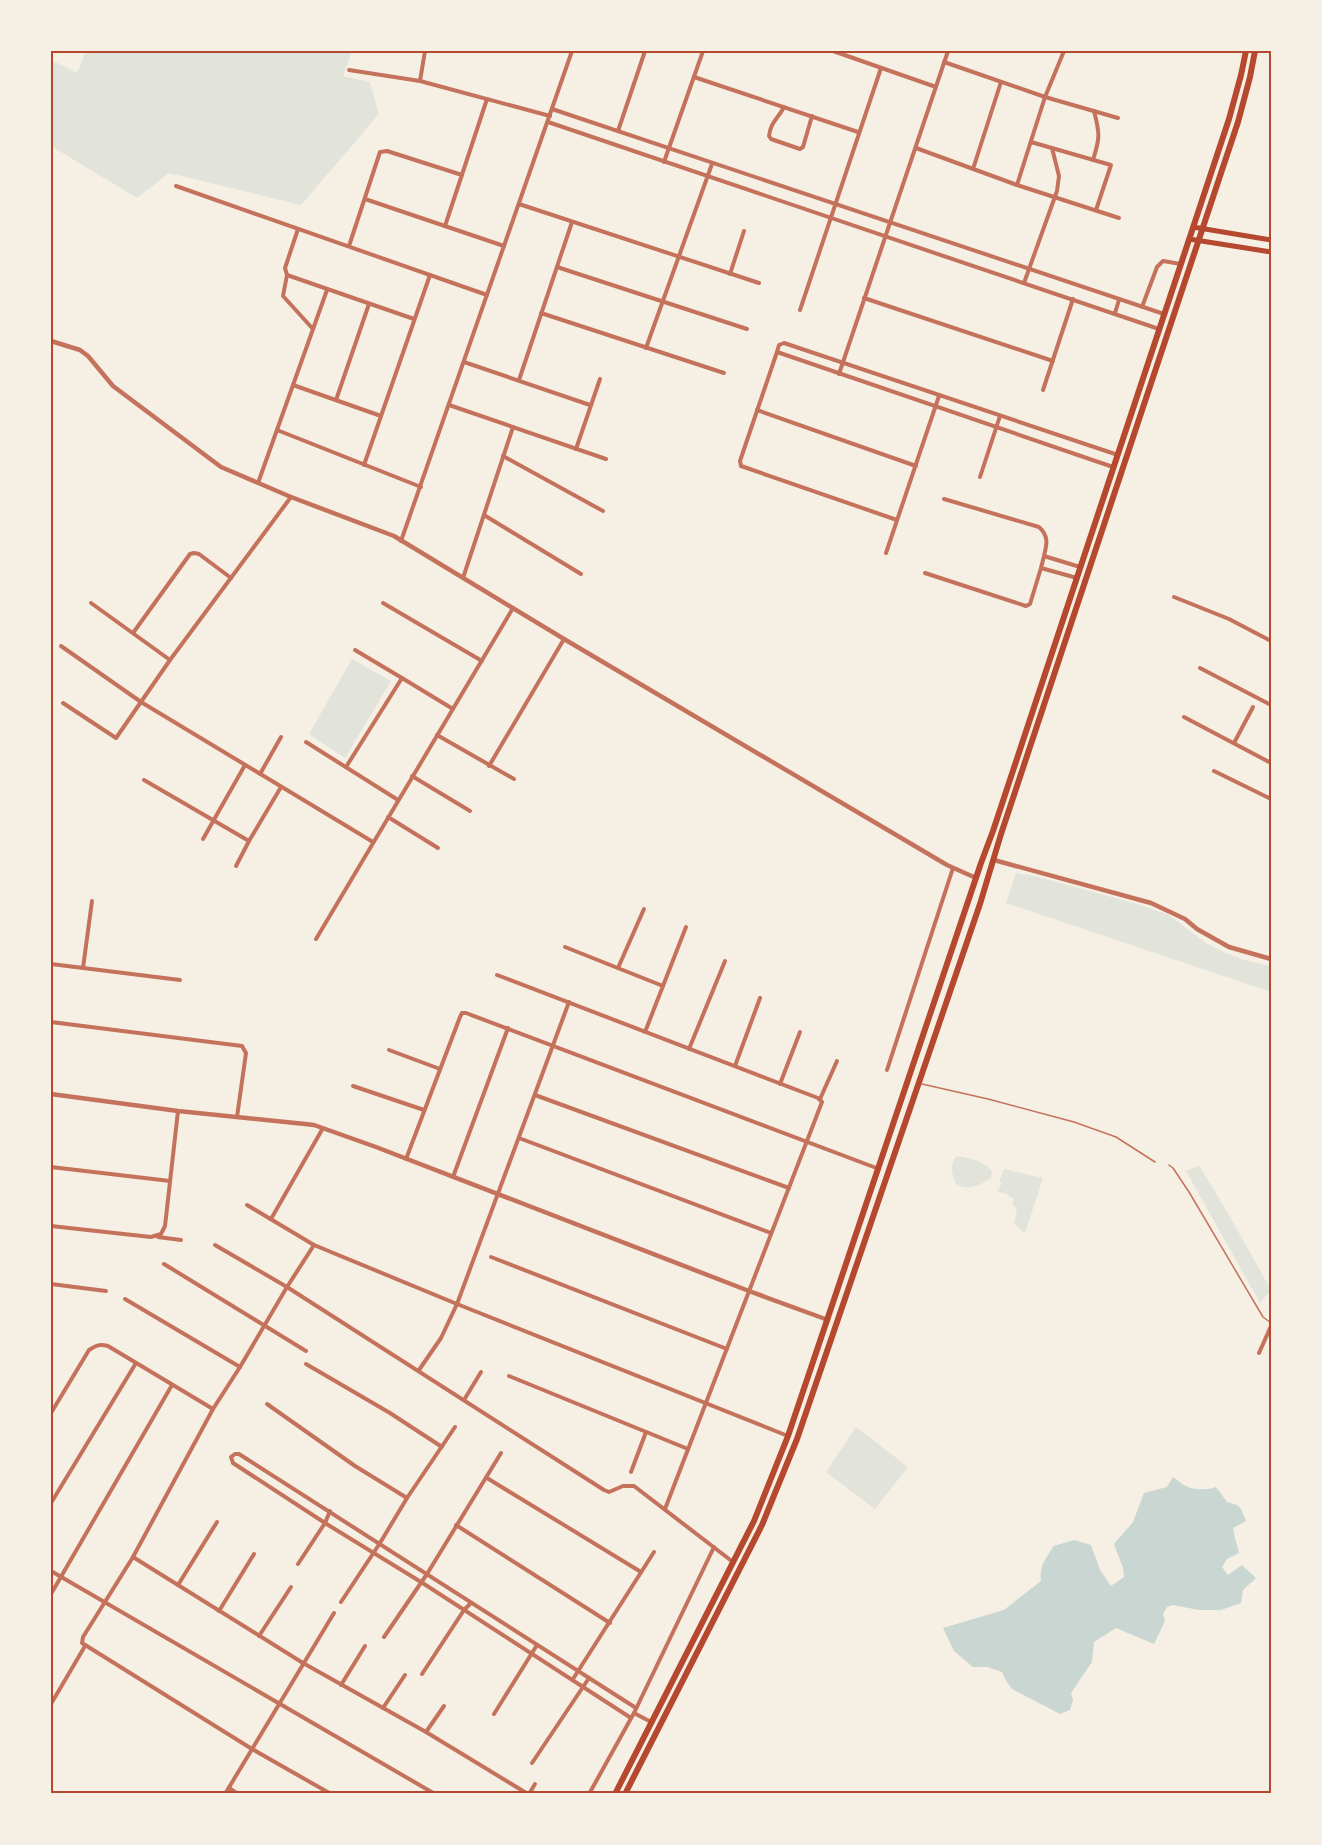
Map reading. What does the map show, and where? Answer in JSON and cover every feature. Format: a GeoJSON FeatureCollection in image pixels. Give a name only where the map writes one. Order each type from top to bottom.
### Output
{"type":"FeatureCollection","features":[{"type":"Feature","properties":{"kind":"main road"},"geometry":{"type":"LineString","coordinates":[[615,1794],[754,1521],[789,1436],[1160,329],[1229,119],[1246,51]]}},
{"type":"Feature","properties":{"kind":"main road"},"geometry":{"type":"LineString","coordinates":[[625,1794],[762,1525],[782,1479],[994,860],[1238,122],[1255,51]]}},
{"type":"Feature","properties":{"kind":"main road"},"geometry":{"type":"LineString","coordinates":[[1193,227],[1271,240]]}},
{"type":"Feature","properties":{"kind":"main road"},"geometry":{"type":"LineString","coordinates":[[1189,239],[1271,252]]}},
{"type":"Feature","properties":{"kind":"main road"},"geometry":{"type":"LineString","coordinates":[[1034,709],[1042,711]]}},
{"type":"Feature","properties":{"kind":"street"},"geometry":{"type":"LineString","coordinates":[[420,81],[425,51]]}},
{"type":"Feature","properties":{"kind":"street"},"geometry":{"type":"LineString","coordinates":[[401,541],[572,51]]}},
{"type":"Feature","properties":{"kind":"street"},"geometry":{"type":"LineString","coordinates":[[618,132],[645,51]]}},
{"type":"Feature","properties":{"kind":"street"},"geometry":{"type":"LineString","coordinates":[[664,162],[704,51]]}},
{"type":"Feature","properties":{"kind":"street"},"geometry":{"type":"LineString","coordinates":[[833,51],[936,87]]}},
{"type":"Feature","properties":{"kind":"street"},"geometry":{"type":"LineString","coordinates":[[839,374],[948,51]]}},
{"type":"Feature","properties":{"kind":"street"},"geometry":{"type":"LineString","coordinates":[[1017,186],[1045,97],[1064,51]]}},
{"type":"Feature","properties":{"kind":"street"},"geometry":{"type":"LineString","coordinates":[[944,62],[1045,97],[1118,118]]}},
{"type":"Feature","properties":{"kind":"street"},"geometry":{"type":"LineString","coordinates":[[800,310],[881,68]]}},
{"type":"Feature","properties":{"kind":"street"},"geometry":{"type":"LineString","coordinates":[[349,70],[420,81],[550,116]]}},
{"type":"Feature","properties":{"kind":"street"},"geometry":{"type":"LineString","coordinates":[[694,77],[858,132]]}},
{"type":"Feature","properties":{"kind":"street"},"geometry":{"type":"LineString","coordinates":[[973,169],[1001,82]]}},
{"type":"Feature","properties":{"kind":"street"},"geometry":{"type":"LineString","coordinates":[[445,226],[487,99]]}},
{"type":"Feature","properties":{"kind":"street"},"geometry":{"type":"LineString","coordinates":[[784,107],[774,119],[769,136],[771,139],[800,149],[803,147],[812,116]]}},
{"type":"Feature","properties":{"kind":"street"},"geometry":{"type":"LineString","coordinates":[[552,109],[1164,314]]}},
{"type":"Feature","properties":{"kind":"street"},"geometry":{"type":"LineString","coordinates":[[1094,111],[1100,131],[1094,160]]}},
{"type":"Feature","properties":{"kind":"street"},"geometry":{"type":"LineString","coordinates":[[548,122],[1160,329]]}},
{"type":"Feature","properties":{"kind":"street"},"geometry":{"type":"LineString","coordinates":[[1030,142],[1111,165],[1095,210]]}},
{"type":"Feature","properties":{"kind":"street"},"geometry":{"type":"LineString","coordinates":[[916,148],[1017,186],[1119,218]]}},
{"type":"Feature","properties":{"kind":"street"},"geometry":{"type":"LineString","coordinates":[[1024,283],[1054,198],[1059,176],[1052,148]]}},
{"type":"Feature","properties":{"kind":"street"},"geometry":{"type":"LineString","coordinates":[[349,246],[378,155],[383,150],[462,175]]}},
{"type":"Feature","properties":{"kind":"street"},"geometry":{"type":"LineString","coordinates":[[646,348],[712,164]]}},
{"type":"Feature","properties":{"kind":"street"},"geometry":{"type":"LineString","coordinates":[[176,186],[488,295]]}},
{"type":"Feature","properties":{"kind":"street"},"geometry":{"type":"LineString","coordinates":[[364,199],[504,246]]}},
{"type":"Feature","properties":{"kind":"street"},"geometry":{"type":"LineString","coordinates":[[519,204],[759,284]]}},
{"type":"Feature","properties":{"kind":"street"},"geometry":{"type":"LineString","coordinates":[[519,381],[572,222]]}},
{"type":"Feature","properties":{"kind":"street"},"geometry":{"type":"LineString","coordinates":[[298,229],[285,268],[287,275],[283,296],[313,329]]}},
{"type":"Feature","properties":{"kind":"street"},"geometry":{"type":"LineString","coordinates":[[730,274],[744,231]]}},
{"type":"Feature","properties":{"kind":"street"},"geometry":{"type":"LineString","coordinates":[[1142,308],[1157,267],[1163,261],[1181,264]]}},
{"type":"Feature","properties":{"kind":"street"},"geometry":{"type":"LineString","coordinates":[[557,267],[747,329]]}},
{"type":"Feature","properties":{"kind":"street"},"geometry":{"type":"LineString","coordinates":[[287,275],[414,319]]}},
{"type":"Feature","properties":{"kind":"street"},"geometry":{"type":"LineString","coordinates":[[364,465],[430,275]]}},
{"type":"Feature","properties":{"kind":"street"},"geometry":{"type":"LineString","coordinates":[[258,483],[327,290]]}},
{"type":"Feature","properties":{"kind":"street"},"geometry":{"type":"LineString","coordinates":[[864,298],[1053,361]]}},
{"type":"Feature","properties":{"kind":"street"},"geometry":{"type":"LineString","coordinates":[[1043,390],[1072,299]]}},
{"type":"Feature","properties":{"kind":"street"},"geometry":{"type":"LineString","coordinates":[[1115,313],[1119,300]]}},
{"type":"Feature","properties":{"kind":"street"},"geometry":{"type":"LineString","coordinates":[[336,400],[369,304]]}},
{"type":"Feature","properties":{"kind":"street"},"geometry":{"type":"LineString","coordinates":[[541,313],[724,373]]}},
{"type":"Feature","properties":{"kind":"street"},"geometry":{"type":"LineString","coordinates":[[51,341],[80,350],[120,393],[221,467],[291,497],[384,532],[401,541],[953,868],[976,878]]}},
{"type":"Feature","properties":{"kind":"street"},"geometry":{"type":"LineString","coordinates":[[897,520],[741,466],[740,461],[779,345],[784,344],[1118,455]]}},
{"type":"Feature","properties":{"kind":"street"},"geometry":{"type":"LineString","coordinates":[[777,352],[1114,467]]}},
{"type":"Feature","properties":{"kind":"street"},"geometry":{"type":"LineString","coordinates":[[464,362],[590,405]]}},
{"type":"Feature","properties":{"kind":"street"},"geometry":{"type":"LineString","coordinates":[[576,449],[600,379]]}},
{"type":"Feature","properties":{"kind":"street"},"geometry":{"type":"LineString","coordinates":[[293,385],[381,416]]}},
{"type":"Feature","properties":{"kind":"street"},"geometry":{"type":"LineString","coordinates":[[886,553],[939,396]]}},
{"type":"Feature","properties":{"kind":"street"},"geometry":{"type":"LineString","coordinates":[[449,405],[606,459]]}},
{"type":"Feature","properties":{"kind":"street"},"geometry":{"type":"LineString","coordinates":[[757,410],[916,466]]}},
{"type":"Feature","properties":{"kind":"street"},"geometry":{"type":"LineString","coordinates":[[980,477],[1000,416]]}},
{"type":"Feature","properties":{"kind":"street"},"geometry":{"type":"LineString","coordinates":[[463,578],[513,427]]}},
{"type":"Feature","properties":{"kind":"street"},"geometry":{"type":"LineString","coordinates":[[277,430],[421,487]]}},
{"type":"Feature","properties":{"kind":"street"},"geometry":{"type":"LineString","coordinates":[[503,456],[603,511]]}},
{"type":"Feature","properties":{"kind":"street"},"geometry":{"type":"LineString","coordinates":[[63,703],[116,738],[170,660],[291,497]]}},
{"type":"Feature","properties":{"kind":"street"},"geometry":{"type":"LineString","coordinates":[[925,573],[1026,606],[1030,604],[1041,568],[1048,540],[1039,527],[944,499]]}},
{"type":"Feature","properties":{"kind":"street"},"geometry":{"type":"LineString","coordinates":[[484,515],[581,574]]}},
{"type":"Feature","properties":{"kind":"street"},"geometry":{"type":"LineString","coordinates":[[133,633],[190,554],[199,555],[231,578]]}},
{"type":"Feature","properties":{"kind":"street"},"geometry":{"type":"LineString","coordinates":[[1044,556],[1081,567]]}},
{"type":"Feature","properties":{"kind":"street"},"geometry":{"type":"LineString","coordinates":[[1041,568],[1077,578]]}},
{"type":"Feature","properties":{"kind":"street"},"geometry":{"type":"LineString","coordinates":[[1174,597],[1229,619],[1271,641]]}},
{"type":"Feature","properties":{"kind":"street"},"geometry":{"type":"LineString","coordinates":[[91,603],[170,660]]}},
{"type":"Feature","properties":{"kind":"street"},"geometry":{"type":"LineString","coordinates":[[382,603],[482,661]]}},
{"type":"Feature","properties":{"kind":"street"},"geometry":{"type":"LineString","coordinates":[[316,939],[513,609]]}},
{"type":"Feature","properties":{"kind":"street"},"geometry":{"type":"LineString","coordinates":[[489,766],[564,639]]}},
{"type":"Feature","properties":{"kind":"street"},"geometry":{"type":"LineString","coordinates":[[61,646],[141,702],[373,842]]}},
{"type":"Feature","properties":{"kind":"street"},"geometry":{"type":"LineString","coordinates":[[355,650],[453,709]]}},
{"type":"Feature","properties":{"kind":"street"},"geometry":{"type":"LineString","coordinates":[[1200,668],[1271,705]]}},
{"type":"Feature","properties":{"kind":"street"},"geometry":{"type":"LineString","coordinates":[[346,767],[402,678]]}},
{"type":"Feature","properties":{"kind":"street"},"geometry":{"type":"LineString","coordinates":[[1234,743],[1253,707]]}},
{"type":"Feature","properties":{"kind":"street"},"geometry":{"type":"LineString","coordinates":[[1184,717],[1271,763]]}},
{"type":"Feature","properties":{"kind":"street"},"geometry":{"type":"LineString","coordinates":[[437,735],[514,779]]}},
{"type":"Feature","properties":{"kind":"street"},"geometry":{"type":"LineString","coordinates":[[260,774],[281,737]]}},
{"type":"Feature","properties":{"kind":"street"},"geometry":{"type":"LineString","coordinates":[[306,742],[398,800]]}},
{"type":"Feature","properties":{"kind":"street"},"geometry":{"type":"LineString","coordinates":[[203,839],[245,765]]}},
{"type":"Feature","properties":{"kind":"street"},"geometry":{"type":"LineString","coordinates":[[1214,771],[1271,799]]}},
{"type":"Feature","properties":{"kind":"street"},"geometry":{"type":"LineString","coordinates":[[412,776],[470,811]]}},
{"type":"Feature","properties":{"kind":"street"},"geometry":{"type":"LineString","coordinates":[[144,780],[249,842]]}},
{"type":"Feature","properties":{"kind":"street"},"geometry":{"type":"LineString","coordinates":[[236,866],[281,787]]}},
{"type":"Feature","properties":{"kind":"street"},"geometry":{"type":"LineString","coordinates":[[388,817],[438,848]]}},
{"type":"Feature","properties":{"kind":"street"},"geometry":{"type":"LineString","coordinates":[[994,860],[1151,903],[1185,919],[1197,929],[1229,947],[1271,959]]}},
{"type":"Feature","properties":{"kind":"street"},"geometry":{"type":"LineString","coordinates":[[887,1070],[953,868]]}},
{"type":"Feature","properties":{"kind":"street"},"geometry":{"type":"LineString","coordinates":[[83,968],[92,901]]}},
{"type":"Feature","properties":{"kind":"street"},"geometry":{"type":"LineString","coordinates":[[618,968],[644,909]]}},
{"type":"Feature","properties":{"kind":"street"},"geometry":{"type":"LineString","coordinates":[[645,1032],[686,927]]}},
{"type":"Feature","properties":{"kind":"street"},"geometry":{"type":"LineString","coordinates":[[565,947],[663,986]]}},
{"type":"Feature","properties":{"kind":"street"},"geometry":{"type":"LineString","coordinates":[[689,1049],[724,961]]}},
{"type":"Feature","properties":{"kind":"street"},"geometry":{"type":"LineString","coordinates":[[51,964],[180,980]]}},
{"type":"Feature","properties":{"kind":"street"},"geometry":{"type":"LineString","coordinates":[[497,975],[820,1099]]}},
{"type":"Feature","properties":{"kind":"street"},"geometry":{"type":"LineString","coordinates":[[735,1066],[760,998]]}},
{"type":"Feature","properties":{"kind":"street"},"geometry":{"type":"LineString","coordinates":[[419,1370],[441,1338],[457,1304],[569,1002]]}},
{"type":"Feature","properties":{"kind":"street"},"geometry":{"type":"LineString","coordinates":[[405,1160],[462,1013],[471,1014],[879,1169]]}},
{"type":"Feature","properties":{"kind":"street"},"geometry":{"type":"LineString","coordinates":[[51,1022],[243,1046],[246,1053],[237,1117]]}},
{"type":"Feature","properties":{"kind":"street"},"geometry":{"type":"LineString","coordinates":[[453,1177],[508,1028]]}},
{"type":"Feature","properties":{"kind":"street"},"geometry":{"type":"LineString","coordinates":[[780,1084],[800,1032]]}},
{"type":"Feature","properties":{"kind":"street"},"geometry":{"type":"LineString","coordinates":[[389,1050],[440,1069]]}},
{"type":"Feature","properties":{"kind":"street"},"geometry":{"type":"LineString","coordinates":[[665,1509],[821,1106],[820,1099],[837,1061]]}},
{"type":"Feature","properties":{"kind":"street"},"geometry":{"type":"LineString","coordinates":[[353,1086],[424,1110]]}},
{"type":"Feature","properties":{"kind":"street"},"geometry":{"type":"LineString","coordinates":[[51,1094],[178,1111],[305,1124],[322,1128],[828,1320]]}},
{"type":"Feature","properties":{"kind":"street"},"geometry":{"type":"LineString","coordinates":[[535,1095],[789,1188]]}},
{"type":"Feature","properties":{"kind":"street"},"geometry":{"type":"LineString","coordinates":[[157,1237],[162,1234],[165,1226],[178,1111]]}},
{"type":"Feature","properties":{"kind":"street"},"geometry":{"type":"LineString","coordinates":[[271,1219],[322,1128]]}},
{"type":"Feature","properties":{"kind":"street"},"geometry":{"type":"LineString","coordinates":[[519,1138],[771,1233]]}},
{"type":"Feature","properties":{"kind":"street"},"geometry":{"type":"LineString","coordinates":[[51,1167],[170,1181]]}},
{"type":"Feature","properties":{"kind":"street"},"geometry":{"type":"LineString","coordinates":[[247,1205],[314,1245],[789,1436]]}},
{"type":"Feature","properties":{"kind":"street"},"geometry":{"type":"LineString","coordinates":[[51,1226],[181,1240]]}},
{"type":"Feature","properties":{"kind":"street"},"geometry":{"type":"LineString","coordinates":[[215,1245],[287,1287],[419,1370],[604,1490],[609,1492],[623,1486],[634,1486],[733,1562]]}},
{"type":"Feature","properties":{"kind":"street"},"geometry":{"type":"LineString","coordinates":[[314,1245],[213,1409],[133,1557],[82,1643],[252,1749],[331,1794]]}},
{"type":"Feature","properties":{"kind":"street"},"geometry":{"type":"LineString","coordinates":[[491,1257],[727,1349]]}},
{"type":"Feature","properties":{"kind":"street"},"geometry":{"type":"LineString","coordinates":[[164,1264],[306,1351]]}},
{"type":"Feature","properties":{"kind":"street"},"geometry":{"type":"LineString","coordinates":[[51,1284],[106,1291]]}},
{"type":"Feature","properties":{"kind":"street"},"geometry":{"type":"LineString","coordinates":[[125,1299],[240,1368]]}},
{"type":"Feature","properties":{"kind":"street"},"geometry":{"type":"LineString","coordinates":[[1259,1353],[1271,1324]]}},
{"type":"Feature","properties":{"kind":"street"},"geometry":{"type":"LineString","coordinates":[[51,1413],[89,1350],[101,1344],[213,1409]]}},
{"type":"Feature","properties":{"kind":"street"},"geometry":{"type":"LineString","coordinates":[[51,1503],[136,1363]]}},
{"type":"Feature","properties":{"kind":"street"},"geometry":{"type":"LineString","coordinates":[[306,1364],[390,1413],[442,1447]]}},
{"type":"Feature","properties":{"kind":"street"},"geometry":{"type":"LineString","coordinates":[[464,1400],[481,1372]]}},
{"type":"Feature","properties":{"kind":"street"},"geometry":{"type":"LineString","coordinates":[[509,1376],[688,1449]]}},
{"type":"Feature","properties":{"kind":"street"},"geometry":{"type":"LineString","coordinates":[[51,1594],[172,1385]]}},
{"type":"Feature","properties":{"kind":"street"},"geometry":{"type":"LineString","coordinates":[[267,1404],[355,1466],[407,1498]]}},
{"type":"Feature","properties":{"kind":"street"},"geometry":{"type":"LineString","coordinates":[[341,1602],[455,1427]]}},
{"type":"Feature","properties":{"kind":"street"},"geometry":{"type":"LineString","coordinates":[[631,1472],[646,1432]]}},
{"type":"Feature","properties":{"kind":"street"},"geometry":{"type":"LineString","coordinates":[[384,1637],[427,1574],[501,1453]]}},
{"type":"Feature","properties":{"kind":"street"},"geometry":{"type":"LineString","coordinates":[[631,1718],[233,1463],[231,1457],[239,1454],[330,1511],[579,1671],[651,1722]]}},
{"type":"Feature","properties":{"kind":"street"},"geometry":{"type":"LineString","coordinates":[[487,1478],[641,1572]]}},
{"type":"Feature","properties":{"kind":"street"},"geometry":{"type":"LineString","coordinates":[[298,1564],[325,1523],[330,1511]]}},
{"type":"Feature","properties":{"kind":"street"},"geometry":{"type":"LineString","coordinates":[[178,1585],[217,1522]]}},
{"type":"Feature","properties":{"kind":"street"},"geometry":{"type":"LineString","coordinates":[[456,1525],[610,1623]]}},
{"type":"Feature","properties":{"kind":"street"},"geometry":{"type":"LineString","coordinates":[[589,1794],[631,1718],[714,1547]]}},
{"type":"Feature","properties":{"kind":"street"},"geometry":{"type":"LineString","coordinates":[[573,1679],[654,1552]]}},
{"type":"Feature","properties":{"kind":"street"},"geometry":{"type":"LineString","coordinates":[[219,1611],[254,1554]]}},
{"type":"Feature","properties":{"kind":"street"},"geometry":{"type":"LineString","coordinates":[[133,1557],[303,1663],[426,1732],[529,1794],[535,1784]]}},
{"type":"Feature","properties":{"kind":"street"},"geometry":{"type":"LineString","coordinates":[[51,1571],[435,1794]]}},
{"type":"Feature","properties":{"kind":"street"},"geometry":{"type":"LineString","coordinates":[[259,1636],[291,1587]]}},
{"type":"Feature","properties":{"kind":"street"},"geometry":{"type":"LineString","coordinates":[[422,1674],[471,1603]]}},
{"type":"Feature","properties":{"kind":"street"},"geometry":{"type":"LineString","coordinates":[[225,1794],[334,1613]]}},
{"type":"Feature","properties":{"kind":"street"},"geometry":{"type":"LineString","coordinates":[[494,1714],[537,1645]]}},
{"type":"Feature","properties":{"kind":"street"},"geometry":{"type":"LineString","coordinates":[[51,1704],[85,1646]]}},
{"type":"Feature","properties":{"kind":"street"},"geometry":{"type":"LineString","coordinates":[[341,1685],[365,1646]]}},
{"type":"Feature","properties":{"kind":"street"},"geometry":{"type":"LineString","coordinates":[[383,1708],[405,1675]]}},
{"type":"Feature","properties":{"kind":"street"},"geometry":{"type":"LineString","coordinates":[[532,1763],[589,1678]]}},
{"type":"Feature","properties":{"kind":"street"},"geometry":{"type":"LineString","coordinates":[[426,1732],[444,1706]]}},
{"type":"Feature","properties":{"kind":"street"},"geometry":{"type":"LineString","coordinates":[[229,1788],[238,1794]]}},
{"type":"Feature","properties":{"kind":"lane"},"geometry":{"type":"LineString","coordinates":[[918,1083],[1074,1122],[1125,1142],[1155,1161]]}},
{"type":"Feature","properties":{"kind":"lane"},"geometry":{"type":"LineString","coordinates":[[1168,1165],[1173,1168],[1189,1192],[1263,1317],[1271,1324]]}},
{"type":"Feature","properties":{"kind":"shaded area"},"geometry":{"type":"Polygon","coordinates":[[[86,51],[352,51],[343,76],[370,82],[379,114],[301,205],[169,173],[137,198],[51,146],[51,60],[77,73],[86,51]]]}},
{"type":"Feature","properties":{"kind":"shaded area"},"geometry":{"type":"Polygon","coordinates":[[[352,659],[391,681],[345,758],[309,734],[352,659]]]}},
{"type":"Feature","properties":{"kind":"shaded area"},"geometry":{"type":"Polygon","coordinates":[[[1016,873],[1035,876],[1137,904],[1169,915],[1206,943],[1226,953],[1271,966],[1271,992],[1006,903],[1016,873]]]}},
{"type":"Feature","properties":{"kind":"shaded area"},"geometry":{"type":"Polygon","coordinates":[[[957,1156],[985,1165],[992,1171],[991,1178],[973,1187],[956,1184],[952,1166],[957,1156]]]}},
{"type":"Feature","properties":{"kind":"shaded area"},"geometry":{"type":"Polygon","coordinates":[[[1199,1165],[1271,1290],[1260,1303],[1186,1171],[1199,1165]]]}},
{"type":"Feature","properties":{"kind":"shaded area"},"geometry":{"type":"Polygon","coordinates":[[[1004,1169],[1043,1178],[1025,1233],[1014,1224],[1017,1210],[1012,1204],[1014,1199],[1007,1194],[997,1192],[1002,1183],[999,1181],[1004,1169]]]}},
{"type":"Feature","properties":{"kind":"shaded area"},"geometry":{"type":"Polygon","coordinates":[[[856,1427],[908,1467],[875,1509],[826,1472],[856,1427]]]}},
{"type":"Feature","properties":{"kind":"shaded area"},"geometry":{"type":"Polygon","coordinates":[[[1173,1477],[1193,1488],[1216,1487],[1227,1502],[1241,1509],[1246,1521],[1233,1528],[1239,1553],[1227,1559],[1222,1567],[1228,1575],[1242,1565],[1256,1578],[1243,1590],[1241,1603],[1221,1610],[1199,1610],[1173,1605],[1167,1607],[1163,1614],[1165,1621],[1154,1644],[1116,1628],[1094,1642],[1092,1662],[1071,1693],[1073,1700],[1070,1710],[1060,1714],[1012,1689],[1002,1672],[987,1667],[973,1667],[954,1651],[943,1628],[1004,1610],[1041,1581],[1042,1566],[1054,1546],[1074,1540],[1091,1545],[1100,1570],[1111,1586],[1124,1577],[1114,1544],[1133,1522],[1144,1493],[1167,1487],[1173,1477]]]}}]}
